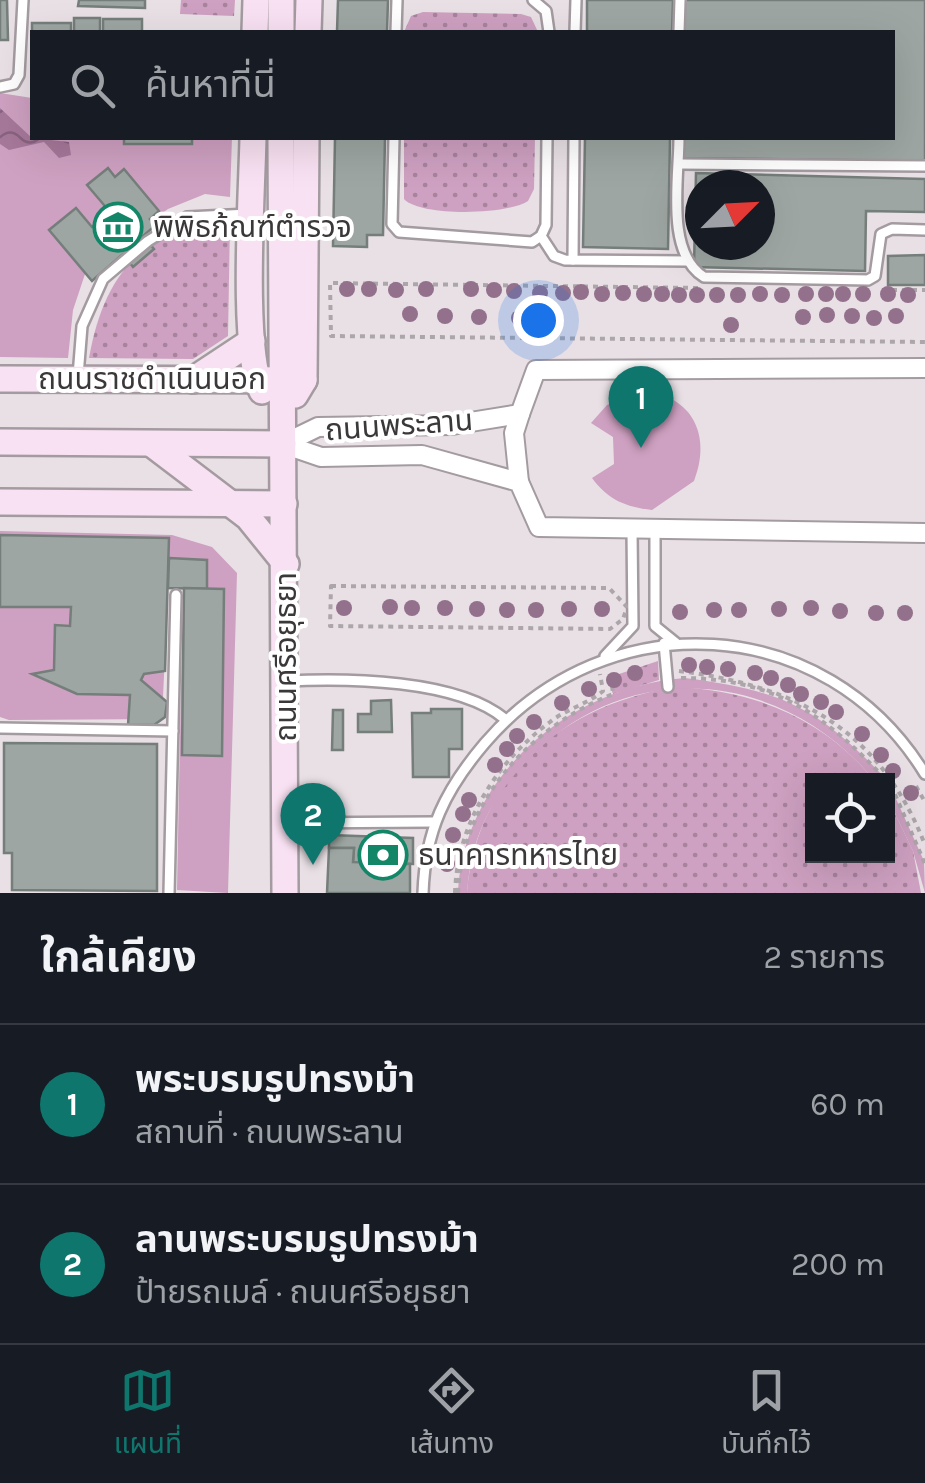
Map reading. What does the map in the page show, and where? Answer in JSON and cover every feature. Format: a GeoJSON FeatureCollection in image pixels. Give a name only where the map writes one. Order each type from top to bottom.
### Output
{"type":"FeatureCollection","features":[{"type":"Feature","properties":{"kind":"main road"},"geometry":{"type":"LineString","coordinates":[[256,0],[256,30]]}},
{"type":"Feature","properties":{"kind":"main road"},"geometry":{"type":"LineString","coordinates":[[281,0],[281,30]]}},
{"type":"Feature","properties":{"kind":"main road"},"geometry":{"type":"LineString","coordinates":[[308,30],[309,0]]}},
{"type":"Feature","properties":{"kind":"main road","name":"ถนนศรีอยุธยา"},"geometry":{"type":"LineString","coordinates":[[253,140],[252,341],[279,379]]}},
{"type":"Feature","properties":{"kind":"main road","name":"ถนนศรีอยุธยา"},"geometry":{"type":"LineString","coordinates":[[281,140],[280,214],[292,256]]}},
{"type":"Feature","properties":{"kind":"main road","name":"ถนนศรีอยุธยา"},"geometry":{"type":"LineString","coordinates":[[284,893],[286,564],[279,379],[306,140]]}},
{"type":"Feature","properties":{"kind":"main road"},"geometry":{"type":"LineString","coordinates":[[252,214],[280,214]]}},
{"type":"Feature","properties":{"kind":"main road"},"geometry":{"type":"LineString","coordinates":[[192,380],[252,341]]}},
{"type":"Feature","properties":{"kind":"main road","name":"ถนนราชดำเนินนอก"},"geometry":{"type":"LineString","coordinates":[[0,379],[279,379]]}},
{"type":"Feature","properties":{"kind":"main road"},"geometry":{"type":"LineString","coordinates":[[0,442],[152,444],[281,433],[279,379]]}},
{"type":"Feature","properties":{"kind":"main road"},"geometry":{"type":"LineString","coordinates":[[152,444],[248,517],[286,564]]}},
{"type":"Feature","properties":{"kind":"main road"},"geometry":{"type":"LineString","coordinates":[[0,502],[284,504]]}},
{"type":"Feature","properties":{"kind":"main road"},"geometry":{"type":"LineString","coordinates":[[198,505],[240,526],[286,564]]}},
{"type":"Feature","properties":{"kind":"street","name":"ถนนพระลาน"},"geometry":{"type":"LineString","coordinates":[[925,368],[536,370],[514,433],[519,482],[539,527],[925,533]]}},
{"type":"Feature","properties":{"kind":"street","name":"ถนนพระลาน"},"geometry":{"type":"LineString","coordinates":[[281,433],[318,427],[452,425],[520,414]]}},
{"type":"Feature","properties":{"kind":"street","name":"ถนนพระลาน"},"geometry":{"type":"LineString","coordinates":[[281,433],[321,457],[422,456],[519,482]]}},
{"type":"Feature","properties":{"kind":"lane"},"geometry":{"type":"LineString","coordinates":[[0,87],[14,84],[19,75],[23,0]]}},
{"type":"Feature","properties":{"kind":"lane"},"geometry":{"type":"LineString","coordinates":[[396,0],[396,30]]}},
{"type":"Feature","properties":{"kind":"lane"},"geometry":{"type":"LineString","coordinates":[[534,0],[546,11],[549,30]]}},
{"type":"Feature","properties":{"kind":"lane"},"geometry":{"type":"LineString","coordinates":[[576,0],[576,30]]}},
{"type":"Feature","properties":{"kind":"lane"},"geometry":{"type":"LineString","coordinates":[[679,30],[680,0]]}},
{"type":"Feature","properties":{"kind":"lane"},"geometry":{"type":"LineString","coordinates":[[394,140],[392,224],[399,232],[532,242],[541,236],[546,225],[547,140]]}},
{"type":"Feature","properties":{"kind":"lane"},"geometry":{"type":"LineString","coordinates":[[573,260],[574,140]]}},
{"type":"Feature","properties":{"kind":"lane"},"geometry":{"type":"LineString","coordinates":[[679,140],[680,242],[687,261],[704,278],[868,280],[875,276],[881,234],[892,229],[925,230]]}},
{"type":"Feature","properties":{"kind":"lane"},"geometry":{"type":"LineString","coordinates":[[678,164],[925,166]]}},
{"type":"Feature","properties":{"kind":"lane"},"geometry":{"type":"LineString","coordinates":[[78,378],[82,326],[103,279],[148,242],[187,217],[200,213],[252,214]]}},
{"type":"Feature","properties":{"kind":"lane"},"geometry":{"type":"LineString","coordinates":[[541,236],[554,256],[573,260],[687,261]]}},
{"type":"Feature","properties":{"kind":"lane"},"geometry":{"type":"LineString","coordinates":[[604,664],[633,626],[632,530]]}},
{"type":"Feature","properties":{"kind":"lane"},"geometry":{"type":"LineString","coordinates":[[655,531],[655,626],[676,643]]}},
{"type":"Feature","properties":{"kind":"lane"},"geometry":{"type":"LineString","coordinates":[[168,893],[176,595]]}},
{"type":"Feature","properties":{"kind":"lane"},"geometry":{"type":"LineString","coordinates":[[422,893],[424,859],[433,822],[449,788],[505,719],[552,685],[629,649],[676,643],[734,648],[814,671],[854,695],[887,724],[921,774]]}},
{"type":"Feature","properties":{"kind":"lane"},"geometry":{"type":"LineString","coordinates":[[664,644],[668,687]]}},
{"type":"Feature","properties":{"kind":"lane"},"geometry":{"type":"LineString","coordinates":[[286,681],[380,682],[469,699],[505,719]]}},
{"type":"Feature","properties":{"kind":"lane"},"geometry":{"type":"LineString","coordinates":[[0,728],[172,731]]}},
{"type":"Feature","properties":{"kind":"lane"},"geometry":{"type":"LineString","coordinates":[[285,823],[433,822]]}},
{"type":"Feature","properties":{"kind":"path"},"geometry":{"type":"LineString","coordinates":[[714,288],[330,282],[331,336],[925,342]]}},
{"type":"Feature","properties":{"kind":"path"},"geometry":{"type":"LineString","coordinates":[[867,290],[925,290]]}},
{"type":"Feature","properties":{"kind":"path"},"geometry":{"type":"LineString","coordinates":[[330,586],[609,588],[626,607],[623,619],[610,629],[330,626],[330,586]]}},
{"type":"Feature","properties":{"kind":"path"},"geometry":{"type":"LineString","coordinates":[[678,659],[679,671],[730,677],[788,695],[838,725],[886,773],[925,845]]}},
{"type":"Feature","properties":{"kind":"path"},"geometry":{"type":"LineString","coordinates":[[592,674],[604,664]]}},
{"type":"Feature","properties":{"kind":"path"},"geometry":{"type":"LineString","coordinates":[[672,665],[674,679],[771,693],[818,714],[880,773]]}},
{"type":"Feature","properties":{"kind":"path"},"geometry":{"type":"LineString","coordinates":[[457,893],[466,842],[489,792],[549,728],[613,694],[608,678],[626,671]]}},
{"type":"Feature","properties":{"kind":"path"},"geometry":{"type":"LineString","coordinates":[[457,893],[463,836],[486,789],[550,722],[604,691],[600,674],[585,681]]}},
{"type":"Feature","properties":{"kind":"path"},"geometry":{"type":"LineString","coordinates":[[921,774],[925,788]]}},
{"type":"Feature","properties":{"kind":"path"},"geometry":{"type":"LineString","coordinates":[[913,781],[925,802]]}},
{"type":"Feature","properties":{"kind":"path"},"geometry":{"type":"LineString","coordinates":[[895,798],[925,864]]}},
{"type":"Feature","properties":{"kind":"shaded area"},"geometry":{"type":"Polygon","coordinates":[[[181,0],[235,0],[234,16],[180,14],[181,0]]]}},
{"type":"Feature","properties":{"kind":"shaded area"},"geometry":{"type":"Polygon","coordinates":[[[423,12],[521,14],[531,17],[537,30],[405,30],[411,16],[423,12]]]}},
{"type":"Feature","properties":{"kind":"shaded area"},"geometry":{"type":"Polygon","coordinates":[[[0,93],[30,98],[30,140],[232,140],[230,197],[205,194],[168,209],[88,265],[73,310],[68,358],[0,357],[0,93]]]}},
{"type":"Feature","properties":{"kind":"shaded area"},"geometry":{"type":"Polygon","coordinates":[[[404,140],[535,140],[534,189],[528,201],[517,206],[445,211],[413,205],[404,199],[404,140]]]}},
{"type":"Feature","properties":{"kind":"shaded area"},"geometry":{"type":"Polygon","coordinates":[[[230,222],[228,336],[193,359],[89,358],[105,302],[132,261],[173,234],[230,222]]]}},
{"type":"Feature","properties":{"kind":"shaded area"},"geometry":{"type":"Polygon","coordinates":[[[642,392],[660,395],[686,409],[699,434],[701,449],[694,481],[652,510],[618,501],[592,478],[614,464],[613,437],[591,423],[607,405],[642,392]]]}},
{"type":"Feature","properties":{"kind":"shaded area"},"geometry":{"type":"Polygon","coordinates":[[[0,531],[172,535],[212,547],[237,573],[228,893],[177,890],[183,588],[168,588],[162,719],[9,720],[0,717],[0,531]]]}},
{"type":"Feature","properties":{"kind":"shaded area"},"geometry":{"type":"Polygon","coordinates":[[[658,661],[659,680],[613,694],[607,678],[658,661]]]}},
{"type":"Feature","properties":{"kind":"shaded area"},"geometry":{"type":"Polygon","coordinates":[[[685,678],[775,697],[819,720],[880,773],[867,773],[837,743],[795,715],[750,697],[703,689],[655,691],[609,704],[565,728],[525,763],[501,792],[477,839],[467,893],[458,893],[465,850],[480,811],[502,775],[531,744],[565,718],[603,698],[643,685],[685,678]]]}},
{"type":"Feature","properties":{"kind":"shaded area"},"geometry":{"type":"Polygon","coordinates":[[[676,687],[734,694],[810,724],[868,773],[805,773],[805,863],[895,863],[895,814],[913,851],[921,893],[467,893],[474,851],[488,814],[508,781],[533,752],[563,729],[636,696],[676,687]]]}},
{"type":"Feature","properties":{"kind":"shaded area"},"geometry":{"type":"Polygon","coordinates":[[[895,797],[924,861],[925,893],[913,851],[895,814],[895,797]]]}},
{"type":"Feature","properties":{"kind":"water"},"geometry":{"type":"Polygon","coordinates":[[[0,108],[30,140],[69,142],[71,155],[59,158],[44,142],[9,150],[0,144],[0,108]]]}},
{"type":"Feature","properties":{"kind":"building"},"geometry":{"type":"Polygon","coordinates":[[[0,0],[7,0],[8,40],[0,40],[0,0]]]}},
{"type":"Feature","properties":{"kind":"building"},"geometry":{"type":"Polygon","coordinates":[[[79,0],[145,0],[145,8],[78,6],[79,0]]]}},
{"type":"Feature","properties":{"kind":"building"},"geometry":{"type":"Polygon","coordinates":[[[338,0],[388,0],[387,30],[337,30],[338,0]]]}},
{"type":"Feature","properties":{"kind":"building"},"geometry":{"type":"Polygon","coordinates":[[[587,0],[673,0],[672,30],[587,30],[587,0]]]}},
{"type":"Feature","properties":{"kind":"building"},"geometry":{"type":"Polygon","coordinates":[[[684,0],[925,0],[925,161],[683,158],[683,140],[895,140],[895,30],[684,30],[684,0]]]}},
{"type":"Feature","properties":{"kind":"building"},"geometry":{"type":"Polygon","coordinates":[[[74,18],[100,18],[100,30],[74,30],[74,18]]]}},
{"type":"Feature","properties":{"kind":"building"},"geometry":{"type":"Polygon","coordinates":[[[103,19],[142,19],[142,30],[103,30],[103,19]]]}},
{"type":"Feature","properties":{"kind":"building"},"geometry":{"type":"Polygon","coordinates":[[[32,23],[71,23],[71,30],[32,30],[32,23]]]}},
{"type":"Feature","properties":{"kind":"building"},"geometry":{"type":"Polygon","coordinates":[[[124,140],[192,140],[192,144],[124,144],[124,140]]]}},
{"type":"Feature","properties":{"kind":"building"},"geometry":{"type":"Polygon","coordinates":[[[335,140],[385,140],[383,235],[367,235],[367,247],[333,246],[335,140]]]}},
{"type":"Feature","properties":{"kind":"building"},"geometry":{"type":"Polygon","coordinates":[[[585,140],[670,140],[668,249],[583,247],[585,140]]]}},
{"type":"Feature","properties":{"kind":"building"},"geometry":{"type":"Polygon","coordinates":[[[108,168],[115,177],[124,169],[159,211],[150,219],[156,225],[143,236],[154,249],[133,267],[123,254],[92,281],[49,230],[76,208],[92,227],[110,212],[87,185],[108,168]]]}},
{"type":"Feature","properties":{"kind":"building"},"geometry":{"type":"Polygon","coordinates":[[[775,175],[925,179],[925,212],[866,211],[865,271],[694,267],[694,260],[775,260],[775,175]]]}},
{"type":"Feature","properties":{"kind":"building"},"geometry":{"type":"Polygon","coordinates":[[[925,255],[925,285],[888,285],[888,256],[925,255]]]}},
{"type":"Feature","properties":{"kind":"building"},"geometry":{"type":"Polygon","coordinates":[[[0,535],[169,538],[165,671],[144,674],[141,680],[167,702],[165,717],[154,725],[128,725],[130,695],[77,694],[32,674],[54,670],[55,625],[70,626],[71,607],[0,607],[0,535]]]}},
{"type":"Feature","properties":{"kind":"building"},"geometry":{"type":"Polygon","coordinates":[[[169,558],[207,560],[207,589],[168,588],[169,558]]]}},
{"type":"Feature","properties":{"kind":"building"},"geometry":{"type":"Polygon","coordinates":[[[184,588],[224,589],[222,756],[182,755],[184,588]]]}},
{"type":"Feature","properties":{"kind":"building"},"geometry":{"type":"Polygon","coordinates":[[[391,700],[392,732],[358,732],[358,714],[371,714],[371,701],[391,700]]]}},
{"type":"Feature","properties":{"kind":"building"},"geometry":{"type":"Polygon","coordinates":[[[431,709],[462,709],[462,749],[449,749],[449,777],[413,777],[412,713],[431,713],[431,709]]]}},
{"type":"Feature","properties":{"kind":"building"},"geometry":{"type":"Polygon","coordinates":[[[333,710],[343,710],[343,750],[332,750],[333,710]]]}},
{"type":"Feature","properties":{"kind":"building"},"geometry":{"type":"Polygon","coordinates":[[[4,743],[157,744],[157,891],[12,890],[12,853],[4,853],[4,743]]]}},
{"type":"Feature","properties":{"kind":"building","name":"ธนาคารทหารไทย"},"geometry":{"type":"Polygon","coordinates":[[[329,835],[413,838],[413,864],[353,862],[354,848],[329,848],[329,835]]]}},
{"type":"Feature","properties":{"kind":"building"},"geometry":{"type":"Polygon","coordinates":[[[329,848],[354,848],[353,862],[410,864],[410,893],[327,893],[329,848]]]}},
{"type":"Feature","properties":{"kind":"place","name":"พิพิธภ้ณฑ์ตำรวจ"},"geometry":{"type":"Point","coordinates":[118,227]}},
{"type":"Feature","properties":{"kind":"place","name":"พระบรมรูปทรงม้า"},"geometry":{"type":"Point","coordinates":[641,448]}},
{"type":"Feature","properties":{"kind":"place","name":"ธนาคารทหารไทย"},"geometry":{"type":"Point","coordinates":[383,855]}},
{"type":"Feature","properties":{"kind":"place","name":"ลานพระบรมรูปทรงม้า"},"geometry":{"type":"Point","coordinates":[313,865]}}]}
